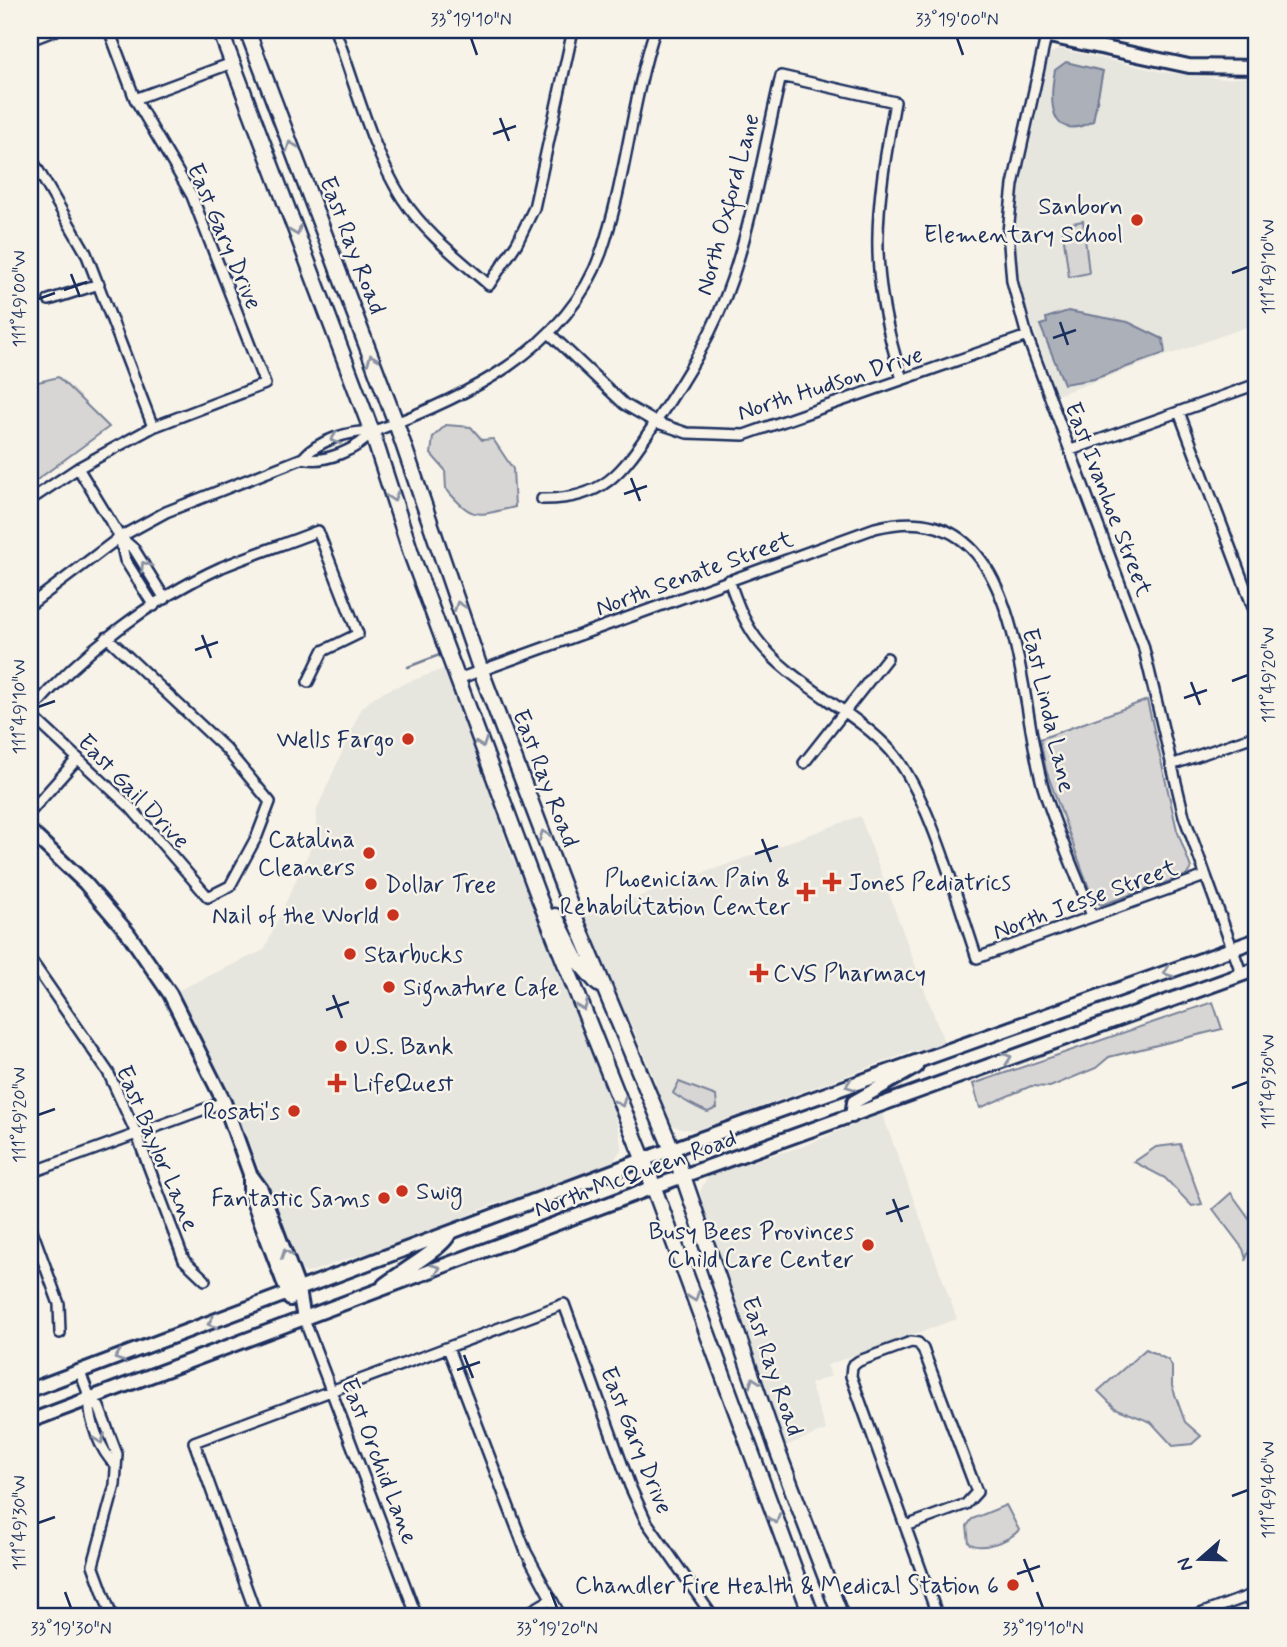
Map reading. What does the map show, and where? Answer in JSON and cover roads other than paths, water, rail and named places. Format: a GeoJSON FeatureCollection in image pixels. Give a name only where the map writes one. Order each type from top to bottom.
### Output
{"type":"FeatureCollection","features":[{"type":"Feature","properties":{"kind":"main road","name":"East Ray Road"},"geometry":{"type":"LineString","coordinates":[[220,30],[372,432],[412,556],[539,898],[654,1187],[812,1617]]}},
{"type":"Feature","properties":{"kind":"main road","name":"East Ray Road"},"geometry":{"type":"LineString","coordinates":[[247,30],[396,423],[481,671],[607,996],[673,1149],[778,1452],[841,1617]]}},
{"type":"Feature","properties":{"kind":"main road"},"geometry":{"type":"LineString","coordinates":[[1021,30],[1046,33],[1189,66],[1257,67]]}},
{"type":"Feature","properties":{"kind":"main road","name":"East Orchid Lane"},"geometry":{"type":"LineString","coordinates":[[30,831],[85,883],[128,933],[170,994],[224,1102],[250,1174],[261,1189],[293,1293],[304,1319]]}},
{"type":"Feature","properties":{"kind":"main road"},"geometry":{"type":"LineString","coordinates":[[539,898],[550,905],[577,960],[607,996]]}},
{"type":"Feature","properties":{"kind":"main road","name":"North McQueen Road"},"geometry":{"type":"LineString","coordinates":[[30,1390],[673,1149],[1257,940]]}},
{"type":"Feature","properties":{"kind":"main road","name":"North McQueen Road"},"geometry":{"type":"LineString","coordinates":[[30,1421],[683,1176],[1257,969]]}},
{"type":"Feature","properties":{"kind":"main road"},"geometry":{"type":"LineString","coordinates":[[852,1116],[854,1102],[933,1055]]}},
{"type":"Feature","properties":{"kind":"main road"},"geometry":{"type":"LineString","coordinates":[[376,1292],[405,1268],[441,1247],[449,1234]]}},
{"type":"Feature","properties":{"kind":"street"},"geometry":{"type":"LineString","coordinates":[[30,40],[55,30]]}},
{"type":"Feature","properties":{"kind":"street","name":"East Gary Drive"},"geometry":{"type":"LineString","coordinates":[[109,30],[135,99],[192,196],[265,384],[153,426]]}},
{"type":"Feature","properties":{"kind":"street"},"geometry":{"type":"LineString","coordinates":[[336,30],[382,156],[402,197],[426,229],[489,285],[517,243],[534,208],[566,49],[573,30]]}},
{"type":"Feature","properties":{"kind":"street"},"geometry":{"type":"LineString","coordinates":[[30,605],[120,537],[183,505],[303,458],[311,448],[358,431],[372,432],[452,400],[496,374],[549,333],[577,297],[601,255],[642,69],[655,30]]}},
{"type":"Feature","properties":{"kind":"street","name":"East Ivanhoe Street"},"geometry":{"type":"LineString","coordinates":[[1046,33],[1013,185],[1008,232],[1012,281],[1027,337],[1143,645],[1184,816],[1242,975]]}},
{"type":"Feature","properties":{"kind":"street"},"geometry":{"type":"LineString","coordinates":[[135,99],[232,63]]}},
{"type":"Feature","properties":{"kind":"street","name":"North Oxford Lane"},"geometry":{"type":"LineString","coordinates":[[542,499],[572,499],[603,484],[626,467],[702,347],[732,279],[781,76],[895,102],[878,191],[876,239],[878,283],[886,330],[902,379]]}},
{"type":"Feature","properties":{"kind":"street"},"geometry":{"type":"LineString","coordinates":[[30,156],[86,253],[153,426],[78,468],[30,500]]}},
{"type":"Feature","properties":{"kind":"street"},"geometry":{"type":"LineString","coordinates":[[49,300],[99,284]]}},
{"type":"Feature","properties":{"kind":"street","name":"North Hudson Drive"},"geometry":{"type":"LineString","coordinates":[[549,333],[624,404],[655,422],[687,432],[744,435],[1027,337]]}},
{"type":"Feature","properties":{"kind":"street"},"geometry":{"type":"LineString","coordinates":[[1071,450],[1257,384]]}},
{"type":"Feature","properties":{"kind":"street"},"geometry":{"type":"LineString","coordinates":[[1180,412],[1257,618]]}},
{"type":"Feature","properties":{"kind":"street"},"geometry":{"type":"LineString","coordinates":[[303,458],[315,461],[364,443],[372,432]]}},
{"type":"Feature","properties":{"kind":"street"},"geometry":{"type":"LineString","coordinates":[[78,468],[120,537],[134,549],[166,599]]}},
{"type":"Feature","properties":{"kind":"street","name":"North Senate Street"},"geometry":{"type":"LineString","coordinates":[[458,679],[900,521],[921,521],[945,529]]}},
{"type":"Feature","properties":{"kind":"street","name":"East Linda Lane"},"geometry":{"type":"LineString","coordinates":[[945,529],[974,550],[988,567],[1003,605],[1014,636],[1043,787],[1092,916]]}},
{"type":"Feature","properties":{"kind":"street"},"geometry":{"type":"LineString","coordinates":[[30,713],[59,678],[107,637],[154,606],[223,567],[318,531],[358,634],[323,651],[308,682]]}},
{"type":"Feature","properties":{"kind":"street"},"geometry":{"type":"LineString","coordinates":[[120,537],[125,560],[154,606]]}},
{"type":"Feature","properties":{"kind":"street"},"geometry":{"type":"LineString","coordinates":[[729,580],[742,615],[757,639],[773,657],[845,711]]}},
{"type":"Feature","properties":{"kind":"street","name":"East Gail Drive"},"geometry":{"type":"LineString","coordinates":[[30,713],[131,808],[208,897],[230,887],[257,836],[270,802],[226,749],[107,637]]}},
{"type":"Feature","properties":{"kind":"street"},"geometry":{"type":"LineString","coordinates":[[804,763],[887,658]]}},
{"type":"Feature","properties":{"kind":"street","name":"North Jesse Street"},"geometry":{"type":"LineString","coordinates":[[845,711],[890,750],[907,772],[920,797],[977,958],[1205,876]]}},
{"type":"Feature","properties":{"kind":"street"},"geometry":{"type":"LineString","coordinates":[[1171,765],[1257,735]]}},
{"type":"Feature","properties":{"kind":"street"},"geometry":{"type":"LineString","coordinates":[[30,812],[78,758]]}},
{"type":"Feature","properties":{"kind":"street","name":"East Baylor Lane"},"geometry":{"type":"LineString","coordinates":[[30,958],[108,1072],[136,1133],[184,1260],[205,1280]]}},
{"type":"Feature","properties":{"kind":"street"},"geometry":{"type":"LineString","coordinates":[[30,1173],[224,1102]]}},
{"type":"Feature","properties":{"kind":"street"},"geometry":{"type":"LineString","coordinates":[[30,1226],[59,1304],[60,1333]]}},
{"type":"Feature","properties":{"kind":"street","name":"East Gary Drive"},"geometry":{"type":"LineString","coordinates":[[448,1349],[564,1304],[630,1486],[646,1521],[713,1617]]}},
{"type":"Feature","properties":{"kind":"street","name":"East Orchid Lane"},"geometry":{"type":"LineString","coordinates":[[304,1319],[418,1617]]}},
{"type":"Feature","properties":{"kind":"street"},"geometry":{"type":"LineString","coordinates":[[906,1526],[966,1504],[977,1492],[923,1349],[918,1343],[911,1342],[859,1361],[852,1366],[851,1376],[939,1617]]}},
{"type":"Feature","properties":{"kind":"street"},"geometry":{"type":"LineString","coordinates":[[257,1617],[194,1442],[448,1349],[526,1552],[561,1617]]}},
{"type":"Feature","properties":{"kind":"street"},"geometry":{"type":"LineString","coordinates":[[80,1372],[90,1398],[99,1407],[117,1454],[115,1485],[93,1565],[112,1617]]}},
{"type":"Feature","properties":{"kind":"street"},"geometry":{"type":"LineString","coordinates":[[1192,1617],[1257,1594]]}},
{"type":"Feature","properties":{"kind":"street"},"geometry":{"type":"LineString","coordinates":[[522,1617],[550,1600]]}},
{"type":"Feature","properties":{"kind":"waterway"},"geometry":{"type":"LineString","coordinates":[[408,667],[442,654]]}},
{"type":"Feature","properties":{"kind":"place","name":"Sanborn Elementary School"},"geometry":{"type":"Point","coordinates":[1137,220]}},
{"type":"Feature","properties":{"kind":"place","name":"Wells Fargo"},"geometry":{"type":"Point","coordinates":[408,739]}},
{"type":"Feature","properties":{"kind":"place","name":"Catalina Cleaners"},"geometry":{"type":"Point","coordinates":[369,853]}},
{"type":"Feature","properties":{"kind":"place","name":"Jones Pediatrics"},"geometry":{"type":"Point","coordinates":[832,882]}},
{"type":"Feature","properties":{"kind":"place","name":"Dollar Tree"},"geometry":{"type":"Point","coordinates":[371,884]}},
{"type":"Feature","properties":{"kind":"place","name":"Phoenician Pain & Rehabilitation Center"},"geometry":{"type":"Point","coordinates":[806,892]}},
{"type":"Feature","properties":{"kind":"place","name":"Nail of the World"},"geometry":{"type":"Point","coordinates":[393,915]}},
{"type":"Feature","properties":{"kind":"place","name":"Starbucks"},"geometry":{"type":"Point","coordinates":[350,954]}},
{"type":"Feature","properties":{"kind":"place","name":"CVS Pharmacy"},"geometry":{"type":"Point","coordinates":[759,973]}},
{"type":"Feature","properties":{"kind":"place","name":"Signature Cafe"},"geometry":{"type":"Point","coordinates":[389,987]}},
{"type":"Feature","properties":{"kind":"place","name":"U.S. Bank"},"geometry":{"type":"Point","coordinates":[341,1046]}},
{"type":"Feature","properties":{"kind":"place","name":"LifeQuest"},"geometry":{"type":"Point","coordinates":[337,1083]}},
{"type":"Feature","properties":{"kind":"place","name":"Rosati's"},"geometry":{"type":"Point","coordinates":[294,1111]}},
{"type":"Feature","properties":{"kind":"place","name":"Swig"},"geometry":{"type":"Point","coordinates":[402,1191]}},
{"type":"Feature","properties":{"kind":"place","name":"Fantastic Sams"},"geometry":{"type":"Point","coordinates":[384,1198]}},
{"type":"Feature","properties":{"kind":"place","name":"Busy Bees Provinces Child Care Center"},"geometry":{"type":"Point","coordinates":[868,1245]}},
{"type":"Feature","properties":{"kind":"place","name":"Chandler Fire Health & Medical Station 6"},"geometry":{"type":"Point","coordinates":[1013,1585]}}]}
